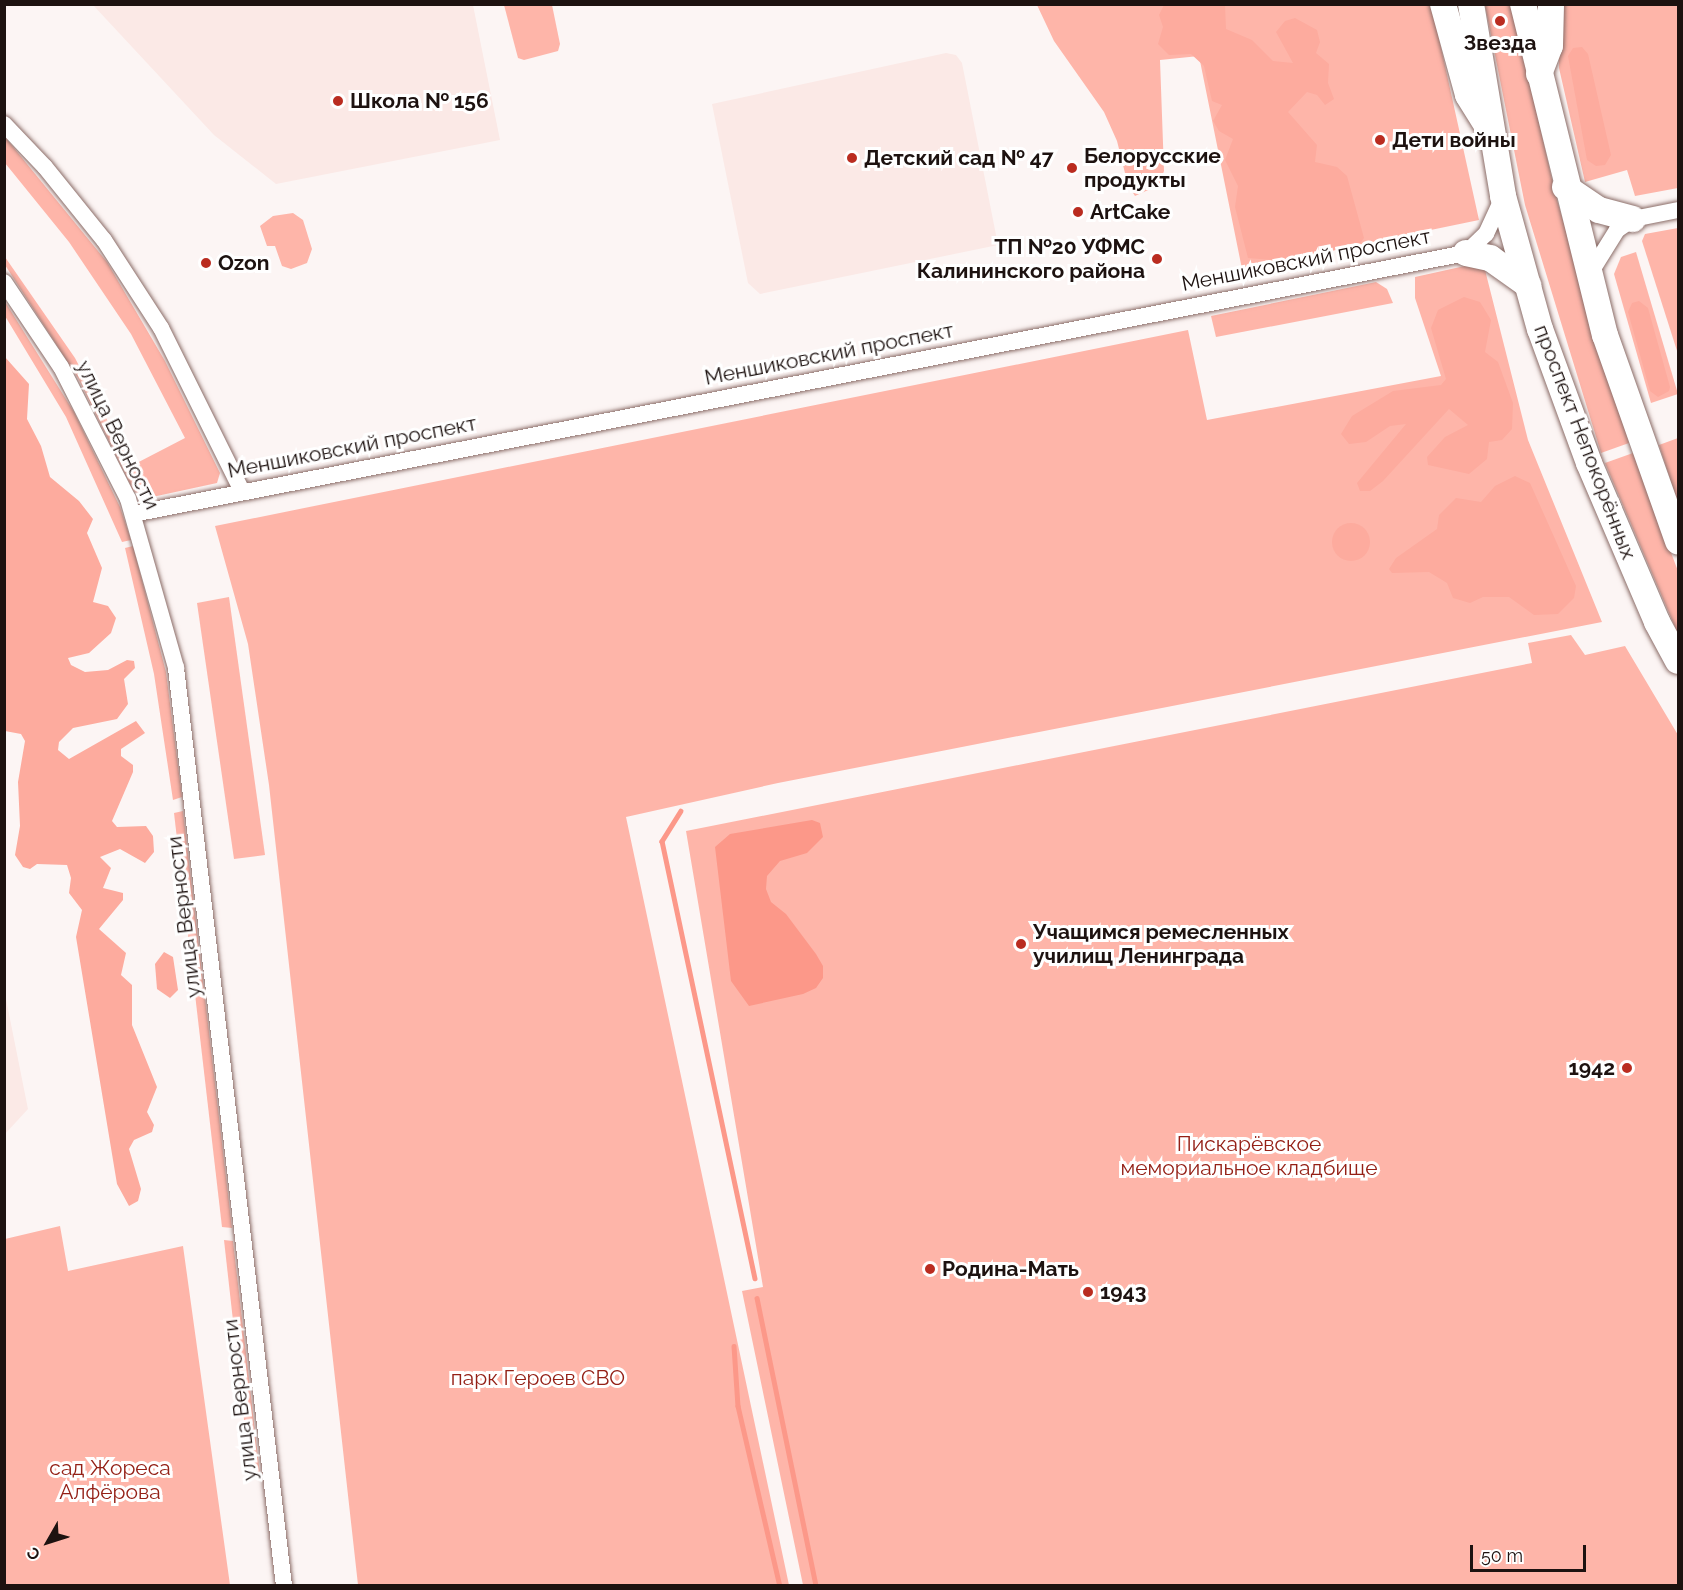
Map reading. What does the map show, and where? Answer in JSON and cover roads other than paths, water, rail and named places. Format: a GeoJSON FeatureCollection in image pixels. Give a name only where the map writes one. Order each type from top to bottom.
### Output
{"type":"FeatureCollection","features":[{"type":"Feature","properties":{"kind":"main road"},"geometry":{"type":"LineString","coordinates":[[1443,4],[1468,94],[1495,139]]}},
{"type":"Feature","properties":{"kind":"main road","name":"проспект Непокорённых"},"geometry":{"type":"LineString","coordinates":[[1471,4],[1503,196],[1540,329],[1589,463],[1657,622],[1678,661]]}},
{"type":"Feature","properties":{"kind":"main road"},"geometry":{"type":"LineString","coordinates":[[1522,4],[1565,187],[1589,277],[1641,445],[1678,541]]}},
{"type":"Feature","properties":{"kind":"main road"},"geometry":{"type":"LineString","coordinates":[[1539,74],[1550,46],[1551,4]]}},
{"type":"Feature","properties":{"kind":"main road"},"geometry":{"type":"LineString","coordinates":[[1565,187],[1599,210],[1633,219]]}},
{"type":"Feature","properties":{"kind":"main road"},"geometry":{"type":"LineString","coordinates":[[1466,253],[1490,258],[1528,285]]}},
{"type":"Feature","properties":{"kind":"street"},"geometry":{"type":"LineString","coordinates":[[4,124],[45,167],[104,240],[155,318],[242,491]]}},
{"type":"Feature","properties":{"kind":"street"},"geometry":{"type":"LineString","coordinates":[[1466,253],[1486,234],[1503,196]]}},
{"type":"Feature","properties":{"kind":"street"},"geometry":{"type":"LineString","coordinates":[[1589,277],[1608,240],[1633,219],[1678,210]]}},
{"type":"Feature","properties":{"kind":"street","name":"Меншиковский проспект"},"geometry":{"type":"LineString","coordinates":[[133,514],[1466,253]]}},
{"type":"Feature","properties":{"kind":"street","name":"улица Верности"},"geometry":{"type":"LineString","coordinates":[[4,282],[81,401],[133,514],[166,623],[183,714],[284,1586]]}},
{"type":"Feature","properties":{"kind":"waterway"},"geometry":{"type":"LineString","coordinates":[[681,811],[662,841],[755,1278]]}},
{"type":"Feature","properties":{"kind":"waterway"},"geometry":{"type":"LineString","coordinates":[[757,1298],[816,1586]]}},
{"type":"Feature","properties":{"kind":"waterway"},"geometry":{"type":"LineString","coordinates":[[734,1346],[738,1406],[780,1586]]}},
{"type":"Feature","properties":{"kind":"place","name":"Звезда"},"geometry":{"type":"Point","coordinates":[1500,21]}},
{"type":"Feature","properties":{"kind":"place","name":"Школа № 156"},"geometry":{"type":"Point","coordinates":[338,101]}},
{"type":"Feature","properties":{"kind":"place","name":"Дети войны"},"geometry":{"type":"Point","coordinates":[1380,140]}},
{"type":"Feature","properties":{"kind":"place","name":"Детский сад № 47"},"geometry":{"type":"Point","coordinates":[852,158]}},
{"type":"Feature","properties":{"kind":"place","name":"Белорусские продукты"},"geometry":{"type":"Point","coordinates":[1072,168]}},
{"type":"Feature","properties":{"kind":"place","name":"ArtCake"},"geometry":{"type":"Point","coordinates":[1078,212]}},
{"type":"Feature","properties":{"kind":"place","name":"ТП №20 УФМС Калининского района"},"geometry":{"type":"Point","coordinates":[1157,259]}},
{"type":"Feature","properties":{"kind":"place","name":"Ozon"},"geometry":{"type":"Point","coordinates":[206,263]}},
{"type":"Feature","properties":{"kind":"place","name":"Учащимся ремесленных училищ Ленинграда"},"geometry":{"type":"Point","coordinates":[1021,944]}},
{"type":"Feature","properties":{"kind":"place","name":"1942"},"geometry":{"type":"Point","coordinates":[1627,1068]}},
{"type":"Feature","properties":{"kind":"place","name":"Родина-Мать"},"geometry":{"type":"Point","coordinates":[930,1269]}},
{"type":"Feature","properties":{"kind":"place","name":"1943"},"geometry":{"type":"Point","coordinates":[1088,1292]}},
{"type":"Feature","properties":{"kind":"park label","name":"Пискарёвское мемориальное кладбище"},"geometry":{"type":"Point","coordinates":[1249,1156]}},
{"type":"Feature","properties":{"kind":"park label","name":"парк Героев СВО"},"geometry":{"type":"Point","coordinates":[538,1378]}},
{"type":"Feature","properties":{"kind":"park label","name":"сад Жореса Алфёрова"},"geometry":{"type":"Point","coordinates":[110,1480]}}]}
